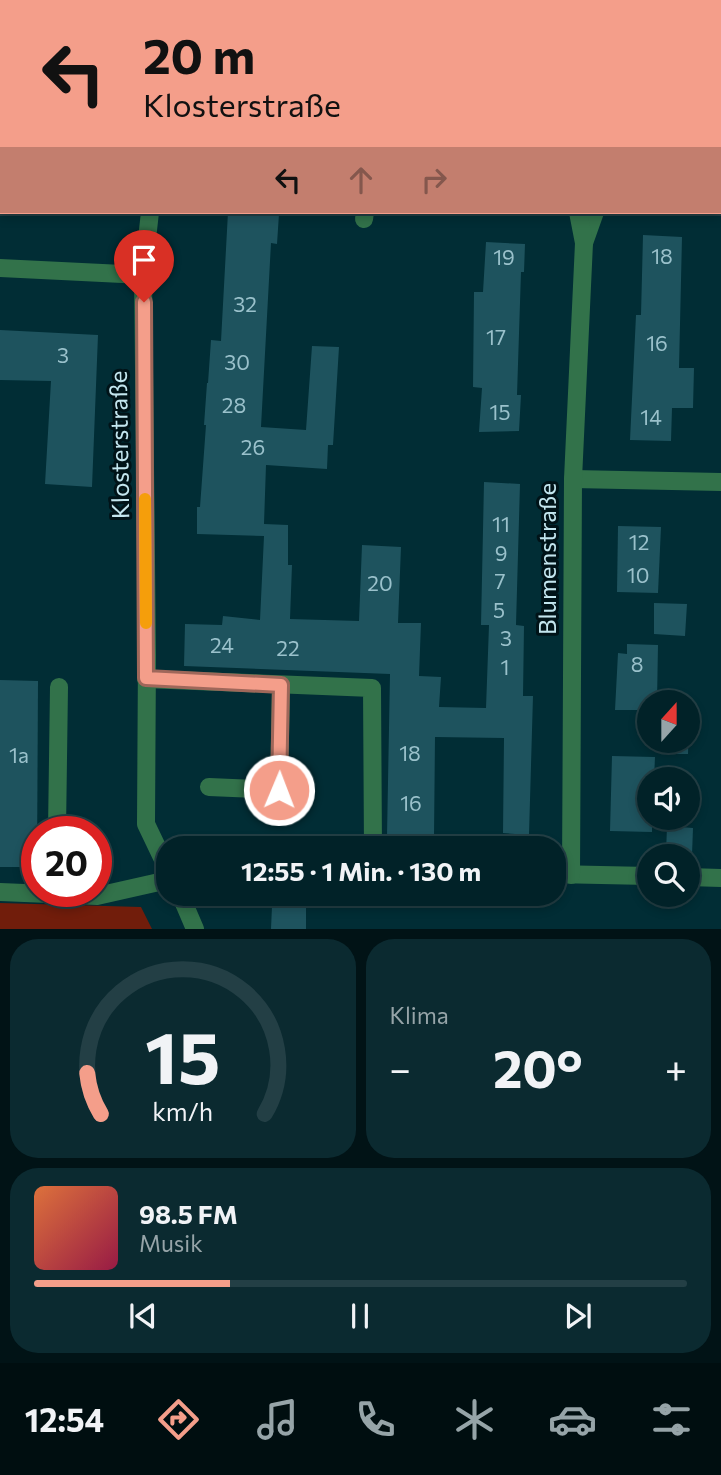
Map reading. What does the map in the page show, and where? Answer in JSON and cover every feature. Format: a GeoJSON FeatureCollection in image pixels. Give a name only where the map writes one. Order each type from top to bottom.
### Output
{"type":"FeatureCollection","features":[{"type":"Feature","properties":{"kind":"street","name":"Klosterstraße"},"geometry":{"type":"LineString","coordinates":[[150,214],[143,275],[146,824],[156,845]]}},
{"type":"Feature","properties":{"kind":"street","name":"Blumenstraße"},"geometry":{"type":"LineString","coordinates":[[563,836],[573,479],[584,243],[578,214]]}},
{"type":"Feature","properties":{"kind":"street","name":"Blumenstraße"},"geometry":{"type":"LineString","coordinates":[[584,243],[594,214]]}},
{"type":"Feature","properties":{"kind":"street"},"geometry":{"type":"LineString","coordinates":[[0,268],[143,275]]}},
{"type":"Feature","properties":{"kind":"street"},"geometry":{"type":"LineString","coordinates":[[573,479],[721,482]]}},
{"type":"Feature","properties":{"kind":"street"},"geometry":{"type":"LineString","coordinates":[[146,678],[372,688],[373,836]]}},
{"type":"Feature","properties":{"kind":"street"},"geometry":{"type":"LineString","coordinates":[[209,787],[279,790],[281,685]]}},
{"type":"Feature","properties":{"kind":"street"},"geometry":{"type":"LineString","coordinates":[[57,816],[59,687]]}},
{"type":"Feature","properties":{"kind":"street"},"geometry":{"type":"LineString","coordinates":[[566,874],[637,876]]}},
{"type":"Feature","properties":{"kind":"street"},"geometry":{"type":"LineString","coordinates":[[700,877],[721,878]]}},
{"type":"Feature","properties":{"kind":"street"},"geometry":{"type":"LineString","coordinates":[[112,893],[156,883]]}},
{"type":"Feature","properties":{"kind":"street"},"geometry":{"type":"LineString","coordinates":[[0,892],[21,892]]}},
{"type":"Feature","properties":{"kind":"street"},"geometry":{"type":"LineString","coordinates":[[185,906],[195,929]]}},
{"type":"Feature","properties":{"kind":"shaded area"},"geometry":{"type":"Polygon","coordinates":[[[0,903],[21,904],[21,907],[141,907],[152,929],[0,929],[0,903]]]}},
{"type":"Feature","properties":{"kind":"building"},"geometry":{"type":"Polygon","coordinates":[[[228,214],[279,214],[277,244],[271,243],[261,427],[306,430],[312,346],[339,347],[333,445],[328,445],[327,469],[266,465],[264,524],[288,525],[288,565],[292,565],[290,619],[359,621],[362,545],[401,547],[398,623],[421,623],[419,676],[441,677],[439,707],[486,708],[489,625],[481,625],[484,482],[520,484],[516,625],[524,626],[523,696],[533,696],[529,835],[503,833],[504,738],[435,737],[434,836],[387,836],[390,674],[184,666],[185,624],[222,625],[223,616],[260,620],[264,536],[197,534],[211,340],[221,341],[228,214]]]}},
{"type":"Feature","properties":{"kind":"building"},"geometry":{"type":"Polygon","coordinates":[[[643,235],[682,237],[679,368],[694,368],[693,408],[672,408],[671,441],[630,440],[636,315],[641,315],[643,235]]]}},
{"type":"Feature","properties":{"kind":"building"},"geometry":{"type":"Polygon","coordinates":[[[486,242],[525,244],[524,272],[521,272],[517,395],[521,395],[519,431],[479,432],[482,388],[473,387],[474,292],[483,292],[486,242]]]}},
{"type":"Feature","properties":{"kind":"building"},"geometry":{"type":"Polygon","coordinates":[[[0,330],[98,335],[92,487],[45,484],[51,381],[0,380],[0,330]]]}},
{"type":"Feature","properties":{"kind":"building"},"geometry":{"type":"Polygon","coordinates":[[[618,526],[661,527],[658,593],[617,592],[618,526]]]}},
{"type":"Feature","properties":{"kind":"building"},"geometry":{"type":"Polygon","coordinates":[[[654,603],[687,604],[685,636],[654,634],[654,603]]]}},
{"type":"Feature","properties":{"kind":"building"},"geometry":{"type":"Polygon","coordinates":[[[627,644],[658,645],[657,690],[637,690],[637,710],[615,710],[618,653],[627,654],[627,644]]]}},
{"type":"Feature","properties":{"kind":"building"},"geometry":{"type":"Polygon","coordinates":[[[0,680],[38,681],[37,816],[21,816],[21,867],[0,867],[0,680]]]}},
{"type":"Feature","properties":{"kind":"building"},"geometry":{"type":"Polygon","coordinates":[[[612,756],[655,757],[655,767],[637,767],[637,830],[652,832],[610,831],[612,756]]]}},
{"type":"Feature","properties":{"kind":"building"},"geometry":{"type":"Polygon","coordinates":[[[667,830],[693,830],[692,844],[666,844],[667,830]]]}},
{"type":"Feature","properties":{"kind":"building"},"geometry":{"type":"Polygon","coordinates":[[[272,906],[306,906],[306,929],[271,929],[272,906]]]}},
{"type":"Feature","properties":{"kind":"slow traffic"},"geometry":{"type":"LineString","coordinates":[[145,499],[146,623]]}},
{"type":"Feature","properties":{"kind":"route"},"geometry":{"type":"LineString","coordinates":[[144,302],[146,678],[281,685],[279,790]]}}]}
